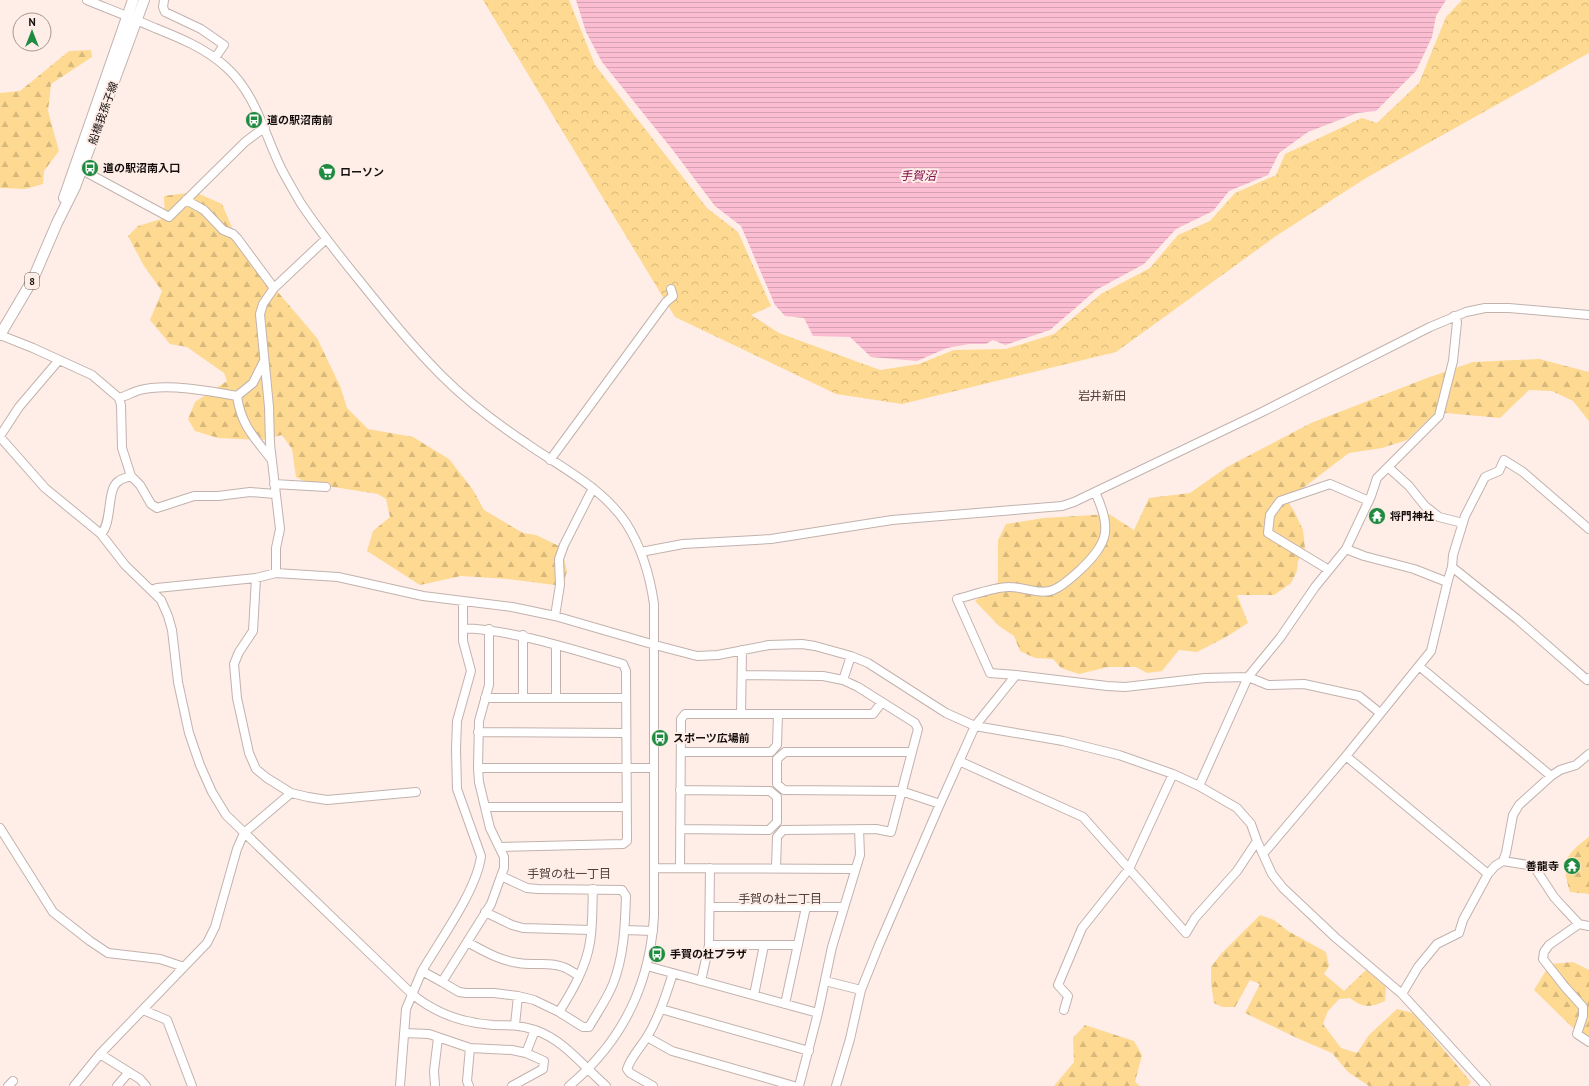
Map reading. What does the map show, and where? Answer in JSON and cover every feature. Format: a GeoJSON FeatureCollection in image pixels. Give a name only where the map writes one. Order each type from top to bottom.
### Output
{"type":"FeatureCollection","features":[{"type":"Feature","properties":{"kind":"main road","name":"船橋我孫子線"},"geometry":{"type":"LineString","coordinates":[[0,335],[33,279],[57,223],[76,186],[132,18],[133,0]]}},
{"type":"Feature","properties":{"kind":"main road","name":"船橋我孫子線"},"geometry":{"type":"LineString","coordinates":[[57,223],[68,185],[132,18],[144,0]]}},
{"type":"Feature","properties":{"kind":"street"},"geometry":{"type":"LineString","coordinates":[[87,0],[196,46],[216,58],[238,80],[249,95],[281,168],[300,202],[326,239],[398,328],[441,375],[468,400],[498,424],[593,488],[625,521],[641,552],[650,582],[654,604],[653,931],[647,966],[637,996],[626,1018],[601,1055],[569,1086]]}},
{"type":"Feature","properties":{"kind":"street"},"geometry":{"type":"LineString","coordinates":[[164,0],[163,7],[165,12],[201,29],[224,45],[216,58]]}},
{"type":"Feature","properties":{"kind":"street"},"geometry":{"type":"LineString","coordinates":[[82,170],[169,217],[245,142],[264,127]]}},
{"type":"Feature","properties":{"kind":"street"},"geometry":{"type":"LineString","coordinates":[[186,200],[204,210],[223,230],[233,234],[274,288]]}},
{"type":"Feature","properties":{"kind":"street"},"geometry":{"type":"LineString","coordinates":[[276,573],[276,548],[280,529],[271,460],[269,407],[260,314],[262,304],[274,288],[326,239]]}},
{"type":"Feature","properties":{"kind":"street"},"geometry":{"type":"LineString","coordinates":[[550,460],[666,302],[673,296],[671,289]]}},
{"type":"Feature","properties":{"kind":"street"},"geometry":{"type":"LineString","coordinates":[[641,552],[682,544],[771,539],[892,520],[1062,506],[1096,492],[1260,413],[1454,316],[1485,308],[1509,308],[1589,315]]}},
{"type":"Feature","properties":{"kind":"street"},"geometry":{"type":"LineString","coordinates":[[1200,786],[1248,677],[1280,638],[1346,549],[1369,501],[1377,478],[1439,416],[1453,361],[1457,322],[1454,316]]}},
{"type":"Feature","properties":{"kind":"street"},"geometry":{"type":"LineString","coordinates":[[0,335],[33,348],[92,375],[119,398],[121,406],[122,448],[131,476],[140,485],[151,504],[157,508],[194,496],[218,496],[250,492],[275,494]]}},
{"type":"Feature","properties":{"kind":"street"},"geometry":{"type":"LineString","coordinates":[[59,360],[19,407],[0,437],[45,488],[101,534],[125,565],[161,600],[172,630],[178,682],[183,709],[200,765],[212,792],[226,815],[422,1003],[457,1019],[486,1024],[515,1025],[535,1030],[550,1036],[564,1046],[587,1070],[606,1086]]}},
{"type":"Feature","properties":{"kind":"street"},"geometry":{"type":"LineString","coordinates":[[119,398],[140,390],[159,387],[197,390],[237,396],[253,383],[264,361]]}},
{"type":"Feature","properties":{"kind":"street"},"geometry":{"type":"LineString","coordinates":[[237,396],[239,412],[247,429],[271,460]]}},
{"type":"Feature","properties":{"kind":"street"},"geometry":{"type":"LineString","coordinates":[[1263,854],[1346,756],[1431,651],[1447,582],[1452,567],[1453,555],[1463,523],[1485,476],[1499,471],[1504,460],[1523,472],[1589,529]]}},
{"type":"Feature","properties":{"kind":"street"},"geometry":{"type":"LineString","coordinates":[[1388,467],[1409,486],[1425,506],[1439,516],[1463,523]]}},
{"type":"Feature","properties":{"kind":"street"},"geometry":{"type":"LineString","coordinates":[[101,534],[104,530],[110,512],[114,485],[118,481],[131,476]]}},
{"type":"Feature","properties":{"kind":"street"},"geometry":{"type":"LineString","coordinates":[[274,484],[326,487]]}},
{"type":"Feature","properties":{"kind":"street"},"geometry":{"type":"LineString","coordinates":[[1329,570],[1268,533],[1270,515],[1280,501],[1330,484],[1369,501]]}},
{"type":"Feature","properties":{"kind":"street"},"geometry":{"type":"LineString","coordinates":[[555,616],[560,585],[559,560],[564,546],[593,488]]}},
{"type":"Feature","properties":{"kind":"street"},"geometry":{"type":"LineString","coordinates":[[1096,492],[1104,511],[1106,525],[1103,542],[1095,556],[1066,581],[1052,590],[1034,591],[1009,586],[957,599],[990,673],[1100,686],[1125,687],[1205,678],[1248,677],[1268,685],[1304,684],[1359,696],[1380,713]]}},
{"type":"Feature","properties":{"kind":"street"},"geometry":{"type":"LineString","coordinates":[[1346,549],[1364,556],[1414,569],[1447,582]]}},
{"type":"Feature","properties":{"kind":"street"},"geometry":{"type":"LineString","coordinates":[[1452,567],[1517,619],[1587,680],[1589,678]]}},
{"type":"Feature","properties":{"kind":"street"},"geometry":{"type":"LineString","coordinates":[[151,590],[157,588],[256,578],[276,573],[338,577],[423,596],[512,607],[555,616],[697,656],[769,646],[802,644],[851,656],[882,671],[946,713],[975,726],[1062,741],[1119,756],[1173,774],[1200,786],[1237,808],[1251,824],[1272,874],[1283,888],[1336,938],[1402,994],[1486,1086]]}},
{"type":"Feature","properties":{"kind":"street"},"geometry":{"type":"LineString","coordinates":[[256,578],[253,632],[239,652],[234,664],[237,698],[249,753],[256,769],[267,778],[292,793],[327,800],[416,792]]}},
{"type":"Feature","properties":{"kind":"street"},"geometry":{"type":"LineString","coordinates":[[400,1086],[406,1009],[422,971],[467,896],[479,867],[481,856],[457,789],[457,720],[471,671],[463,641],[463,602]]}},
{"type":"Feature","properties":{"kind":"street"},"geometry":{"type":"LineString","coordinates":[[463,628],[489,629],[523,635],[623,664],[626,671],[627,841],[623,844],[500,846]]}},
{"type":"Feature","properties":{"kind":"street"},"geometry":{"type":"LineString","coordinates":[[442,982],[490,904],[504,868],[504,857],[490,828],[478,768],[479,721],[489,685],[489,629]]}},
{"type":"Feature","properties":{"kind":"street"},"geometry":{"type":"LineString","coordinates":[[522,698],[523,635]]}},
{"type":"Feature","properties":{"kind":"street"},"geometry":{"type":"LineString","coordinates":[[556,645],[556,698]]}},
{"type":"Feature","properties":{"kind":"street"},"geometry":{"type":"LineString","coordinates":[[741,714],[742,650]]}},
{"type":"Feature","properties":{"kind":"street"},"geometry":{"type":"LineString","coordinates":[[843,680],[851,656]]}},
{"type":"Feature","properties":{"kind":"street"},"geometry":{"type":"LineString","coordinates":[[1419,666],[1551,776]]}},
{"type":"Feature","properties":{"kind":"street"},"geometry":{"type":"LineString","coordinates":[[742,675],[822,676],[843,680],[858,687],[915,723],[918,729],[891,832],[876,829],[783,830],[777,837],[776,868]]}},
{"type":"Feature","properties":{"kind":"street"},"geometry":{"type":"LineString","coordinates":[[836,1086],[850,1039],[861,990],[884,931],[975,726],[1016,675]]}},
{"type":"Feature","properties":{"kind":"street"},"geometry":{"type":"LineString","coordinates":[[485,698],[625,698]]}},
{"type":"Feature","properties":{"kind":"street"},"geometry":{"type":"LineString","coordinates":[[680,868],[681,719],[685,714],[873,714],[882,702]]}},
{"type":"Feature","properties":{"kind":"street"},"geometry":{"type":"LineString","coordinates":[[680,752],[771,752],[777,745],[778,714]]}},
{"type":"Feature","properties":{"kind":"street"},"geometry":{"type":"LineString","coordinates":[[478,732],[626,733]]}},
{"type":"Feature","properties":{"kind":"street"},"geometry":{"type":"LineString","coordinates":[[911,752],[785,752],[777,759],[777,784],[784,790],[901,791],[940,804]]}},
{"type":"Feature","properties":{"kind":"street"},"geometry":{"type":"LineString","coordinates":[[1402,994],[1418,967],[1437,944],[1459,933],[1463,920],[1488,874],[1495,866],[1503,861],[1506,853],[1513,815],[1519,805],[1551,776],[1560,770],[1576,765],[1589,754]]}},
{"type":"Feature","properties":{"kind":"street"},"geometry":{"type":"LineString","coordinates":[[1346,756],[1488,874]]}},
{"type":"Feature","properties":{"kind":"street"},"geometry":{"type":"LineString","coordinates":[[959,761],[1083,817],[1186,933],[1195,918],[1237,871],[1257,841]]}},
{"type":"Feature","properties":{"kind":"street"},"geometry":{"type":"LineString","coordinates":[[478,768],[654,768]]}},
{"type":"Feature","properties":{"kind":"street"},"geometry":{"type":"LineString","coordinates":[[1064,1010],[1068,996],[1058,984],[1082,928],[1129,869],[1173,774]]}},
{"type":"Feature","properties":{"kind":"street"},"geometry":{"type":"LineString","coordinates":[[680,790],[770,791],[777,797],[777,822],[769,830],[680,829]]}},
{"type":"Feature","properties":{"kind":"street"},"geometry":{"type":"LineString","coordinates":[[74,1086],[100,1054],[207,943],[215,927],[237,849],[244,833],[292,793]]}},
{"type":"Feature","properties":{"kind":"street"},"geometry":{"type":"LineString","coordinates":[[486,807],[626,806]]}},
{"type":"Feature","properties":{"kind":"street"},"geometry":{"type":"LineString","coordinates":[[0,828],[53,912],[90,941],[108,953],[160,959],[184,966]]}},
{"type":"Feature","properties":{"kind":"street"},"geometry":{"type":"LineString","coordinates":[[799,1086],[809,1051],[843,907],[860,855],[859,830]]}},
{"type":"Feature","properties":{"kind":"street"},"geometry":{"type":"LineString","coordinates":[[1503,861],[1528,865],[1535,868],[1554,897],[1579,924],[1589,926]]}},
{"type":"Feature","properties":{"kind":"street"},"geometry":{"type":"LineString","coordinates":[[654,868],[855,869]]}},
{"type":"Feature","properties":{"kind":"street"},"geometry":{"type":"LineString","coordinates":[[701,981],[709,944],[710,868]]}},
{"type":"Feature","properties":{"kind":"street"},"geometry":{"type":"LineString","coordinates":[[422,971],[459,992],[466,994],[494,993],[518,996],[546,1004],[583,1027],[589,1027],[604,1003],[613,984],[621,958],[625,930],[626,896],[624,892],[622,890],[538,890],[527,888],[501,876]]}},
{"type":"Feature","properties":{"kind":"street"},"geometry":{"type":"LineString","coordinates":[[559,1012],[579,976],[588,950],[591,930],[593,890]]}},
{"type":"Feature","properties":{"kind":"street"},"geometry":{"type":"LineString","coordinates":[[710,906],[843,907]]}},
{"type":"Feature","properties":{"kind":"street"},"geometry":{"type":"LineString","coordinates":[[785,1004],[806,907]]}},
{"type":"Feature","properties":{"kind":"street"},"geometry":{"type":"LineString","coordinates":[[485,912],[512,925],[523,928],[591,930]]}},
{"type":"Feature","properties":{"kind":"street"},"geometry":{"type":"LineString","coordinates":[[1579,924],[1549,945],[1544,952],[1543,959],[1583,1008],[1583,1016],[1577,1034],[1589,1042]]}},
{"type":"Feature","properties":{"kind":"street"},"geometry":{"type":"LineString","coordinates":[[625,930],[653,931]]}},
{"type":"Feature","properties":{"kind":"street"},"geometry":{"type":"LineString","coordinates":[[467,942],[490,955],[505,960],[520,964],[558,966],[579,976]]}},
{"type":"Feature","properties":{"kind":"street"},"geometry":{"type":"LineString","coordinates":[[709,944],[798,944]]}},
{"type":"Feature","properties":{"kind":"street"},"geometry":{"type":"LineString","coordinates":[[754,996],[764,945]]}},
{"type":"Feature","properties":{"kind":"street"},"geometry":{"type":"LineString","coordinates":[[647,966],[818,1014]]}},
{"type":"Feature","properties":{"kind":"street"},"geometry":{"type":"LineString","coordinates":[[653,1086],[630,1073],[627,1069],[629,1063],[647,1037],[661,1009],[673,973]]}},
{"type":"Feature","properties":{"kind":"street"},"geometry":{"type":"LineString","coordinates":[[825,981],[861,990]]}},
{"type":"Feature","properties":{"kind":"street"},"geometry":{"type":"LineString","coordinates":[[515,1025],[518,996]]}},
{"type":"Feature","properties":{"kind":"street"},"geometry":{"type":"LineString","coordinates":[[661,1009],[809,1051]]}},
{"type":"Feature","properties":{"kind":"street"},"geometry":{"type":"LineString","coordinates":[[143,1010],[167,1020],[192,1086]]}},
{"type":"Feature","properties":{"kind":"street"},"geometry":{"type":"LineString","coordinates":[[526,1053],[535,1030]]}},
{"type":"Feature","properties":{"kind":"street"},"geometry":{"type":"LineString","coordinates":[[404,1033],[429,1034],[470,1048],[512,1050],[526,1053],[544,1061],[544,1069],[512,1086]]}},
{"type":"Feature","properties":{"kind":"street"},"geometry":{"type":"LineString","coordinates":[[647,1037],[672,1051],[794,1086]]}},
{"type":"Feature","properties":{"kind":"street"},"geometry":{"type":"LineString","coordinates":[[435,1086],[434,1071],[438,1038]]}},
{"type":"Feature","properties":{"kind":"street"},"geometry":{"type":"LineString","coordinates":[[469,1086],[470,1048]]}},
{"type":"Feature","properties":{"kind":"street"},"geometry":{"type":"LineString","coordinates":[[100,1054],[140,1079],[146,1086]]}},
{"type":"Feature","properties":{"kind":"street"},"geometry":{"type":"LineString","coordinates":[[118,1086],[129,1072]]}},
{"type":"Feature","properties":{"kind":"green space"},"geometry":{"type":"Polygon","coordinates":[[[483,0],[569,0],[595,65],[707,208],[738,232],[771,306],[751,315],[779,333],[880,370],[919,364],[954,350],[1006,349],[1054,334],[1101,294],[1150,268],[1178,235],[1210,221],[1235,193],[1276,175],[1285,154],[1362,118],[1377,123],[1419,83],[1446,17],[1462,0],[1589,0],[1589,53],[1366,178],[1276,236],[1116,352],[902,404],[836,394],[675,317],[483,0]]]}},
{"type":"Feature","properties":{"kind":"green space"},"geometry":{"type":"Polygon","coordinates":[[[91,50],[92,57],[51,84],[48,111],[59,151],[44,171],[43,184],[25,189],[0,188],[0,93],[20,91],[69,51],[91,50]]]}},
{"type":"Feature","properties":{"kind":"green space"},"geometry":{"type":"Polygon","coordinates":[[[195,192],[222,204],[233,230],[236,243],[317,338],[340,386],[347,408],[368,429],[413,437],[449,459],[473,490],[484,510],[523,533],[536,535],[561,547],[567,571],[563,586],[508,579],[461,576],[420,585],[367,551],[373,531],[390,517],[386,499],[378,494],[308,483],[296,477],[292,449],[282,435],[262,440],[218,438],[195,431],[188,419],[195,402],[227,381],[224,373],[187,347],[170,344],[150,320],[162,291],[144,266],[128,236],[138,226],[165,218],[164,196],[195,192]]]}},
{"type":"Feature","properties":{"kind":"green space"},"geometry":{"type":"Polygon","coordinates":[[[1539,359],[1589,372],[1589,421],[1573,401],[1552,391],[1529,390],[1500,418],[1446,413],[1431,417],[1407,440],[1382,448],[1349,453],[1287,500],[1303,530],[1305,548],[1298,561],[1297,571],[1291,583],[1274,595],[1237,595],[1248,623],[1226,637],[1197,652],[1179,650],[1162,671],[1147,673],[1136,667],[1108,667],[1079,674],[1061,668],[1053,659],[1035,658],[1020,651],[1014,636],[999,626],[975,601],[998,582],[998,540],[1006,524],[1044,518],[1109,514],[1134,530],[1149,498],[1190,493],[1227,467],[1311,423],[1427,378],[1473,362],[1539,359]]]}},
{"type":"Feature","properties":{"kind":"green space"},"geometry":{"type":"Polygon","coordinates":[[[1589,837],[1589,894],[1570,892],[1565,866],[1567,860],[1574,849],[1589,837]]]}},
{"type":"Feature","properties":{"kind":"green space"},"geometry":{"type":"Polygon","coordinates":[[[1260,915],[1274,920],[1288,931],[1326,952],[1329,966],[1324,974],[1344,991],[1366,970],[1386,987],[1385,1001],[1367,1006],[1359,1004],[1350,998],[1339,999],[1328,1011],[1323,1024],[1341,1048],[1357,1053],[1369,1035],[1397,1009],[1413,1013],[1471,1082],[1468,1086],[1369,1086],[1348,1072],[1332,1053],[1245,1013],[1260,984],[1250,980],[1235,1007],[1222,1007],[1214,1003],[1211,984],[1211,967],[1221,954],[1260,915]]]}},
{"type":"Feature","properties":{"kind":"green space"},"geometry":{"type":"Polygon","coordinates":[[[1573,962],[1589,970],[1589,1039],[1572,1027],[1534,990],[1550,964],[1573,962]]]}},
{"type":"Feature","properties":{"kind":"green space"},"geometry":{"type":"Polygon","coordinates":[[[1085,1025],[1134,1041],[1142,1055],[1135,1082],[1140,1086],[1054,1086],[1074,1062],[1073,1038],[1085,1025]]]}},
{"type":"Feature","properties":{"kind":"water","name":"手賀沼"},"geometry":{"type":"Polygon","coordinates":[[[576,0],[1446,0],[1436,16],[1432,37],[1416,71],[1376,111],[1357,113],[1308,132],[1279,153],[1268,175],[1229,191],[1213,211],[1176,229],[1144,264],[1096,290],[1050,330],[1005,345],[993,340],[986,344],[969,344],[947,348],[917,361],[871,357],[850,337],[813,336],[804,318],[785,316],[775,305],[741,226],[715,206],[672,149],[602,62],[586,32],[576,0]]]}},
{"type":"Feature","properties":{"kind":"place","name":"道の駅沼南前"},"geometry":{"type":"Point","coordinates":[254,120]}},
{"type":"Feature","properties":{"kind":"place","name":"道の駅沼南入口"},"geometry":{"type":"Point","coordinates":[90,168]}},
{"type":"Feature","properties":{"kind":"place","name":"ローソン"},"geometry":{"type":"Point","coordinates":[327,172]}},
{"type":"Feature","properties":{"kind":"place","name":"将門神社"},"geometry":{"type":"Point","coordinates":[1377,516]}},
{"type":"Feature","properties":{"kind":"place","name":"スポーツ広場前"},"geometry":{"type":"Point","coordinates":[660,738]}},
{"type":"Feature","properties":{"kind":"place","name":"善龍寺"},"geometry":{"type":"Point","coordinates":[1572,866]}},
{"type":"Feature","properties":{"kind":"place","name":"手賀の杜プラザ"},"geometry":{"type":"Point","coordinates":[657,954]}},
{"type":"Feature","properties":{"kind":"district","name":"岩井新田"},"geometry":{"type":"Point","coordinates":[1102,395]}},
{"type":"Feature","properties":{"kind":"district","name":"手賀の杜一丁目"},"geometry":{"type":"Point","coordinates":[569,873]}},
{"type":"Feature","properties":{"kind":"district","name":"手賀の杜二丁目"},"geometry":{"type":"Point","coordinates":[780,898]}}]}
